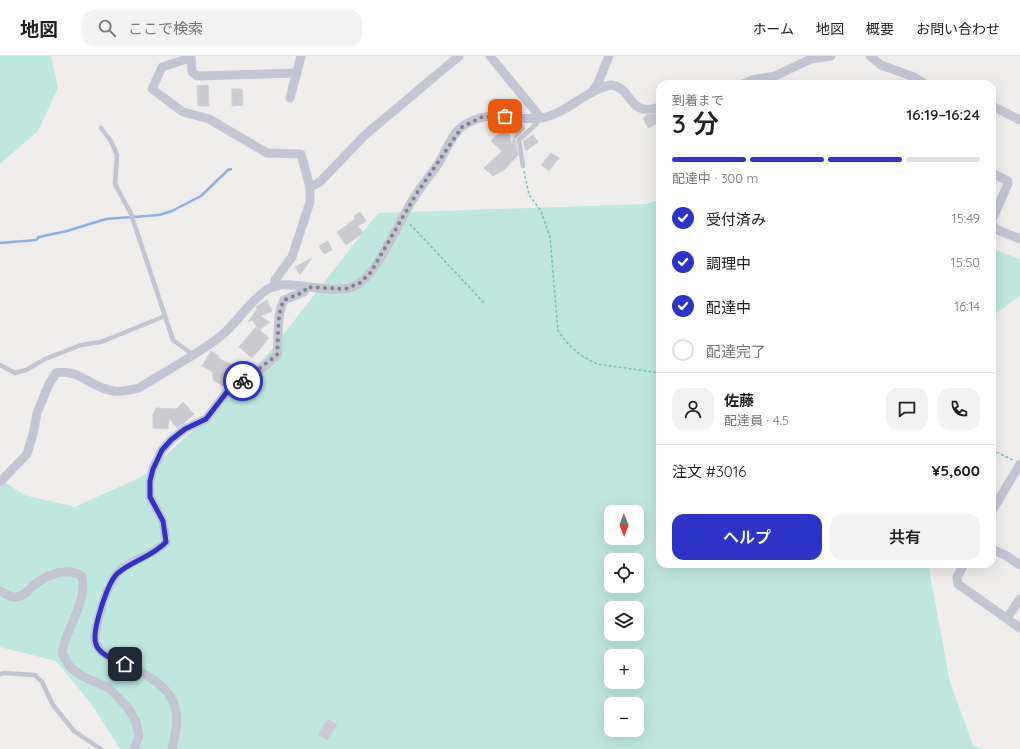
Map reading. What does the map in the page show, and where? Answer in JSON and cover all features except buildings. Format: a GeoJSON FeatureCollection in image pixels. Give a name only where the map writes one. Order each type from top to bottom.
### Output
{"type":"FeatureCollection","features":[{"type":"Feature","properties":{"kind":"street"},"geometry":{"type":"LineString","coordinates":[[290,98],[302,56]]}},
{"type":"Feature","properties":{"kind":"street"},"geometry":{"type":"LineString","coordinates":[[310,187],[320,182],[365,135],[459,56]]}},
{"type":"Feature","properties":{"kind":"street"},"geometry":{"type":"LineString","coordinates":[[490,56],[540,118]]}},
{"type":"Feature","properties":{"kind":"street"},"geometry":{"type":"LineString","coordinates":[[592,92],[598,83],[609,56]]}},
{"type":"Feature","properties":{"kind":"street"},"geometry":{"type":"LineString","coordinates":[[752,80],[775,76],[811,59],[831,56]]}},
{"type":"Feature","properties":{"kind":"street"},"geometry":{"type":"LineString","coordinates":[[870,56],[881,65],[918,80]]}},
{"type":"Feature","properties":{"kind":"street"},"geometry":{"type":"LineString","coordinates":[[274,287],[275,280],[292,257],[310,202],[310,187],[301,154],[267,153],[209,119],[183,112],[152,89],[162,67],[190,57],[192,72],[197,76],[297,73]]}},
{"type":"Feature","properties":{"kind":"street"},"geometry":{"type":"LineString","coordinates":[[0,482],[3,472],[27,454],[37,413],[48,384],[56,373],[67,371],[113,391],[127,391],[139,388],[220,336],[268,289],[279,285],[345,289],[360,283],[371,272],[403,217],[462,127],[482,117],[496,116],[540,118],[550,116],[607,85],[614,85],[641,109],[651,110],[656,108]]}},
{"type":"Feature","properties":{"kind":"street"},"geometry":{"type":"LineString","coordinates":[[996,108],[1020,120]]}},
{"type":"Feature","properties":{"kind":"street"},"geometry":{"type":"LineString","coordinates":[[996,175],[1008,181],[1008,184],[996,211]]}},
{"type":"Feature","properties":{"kind":"street"},"geometry":{"type":"LineString","coordinates":[[996,228],[1020,239]]}},
{"type":"Feature","properties":{"kind":"street"},"geometry":{"type":"LineString","coordinates":[[172,749],[176,734],[175,707],[166,689],[137,670],[102,653],[96,644],[95,635],[102,602],[116,574],[136,560],[158,550],[166,542],[163,521],[150,497],[150,481],[153,469],[162,450],[171,440],[185,429],[206,419],[230,388],[261,369],[277,355],[279,309],[284,300],[304,292],[307,287]]}},
{"type":"Feature","properties":{"kind":"street"},"geometry":{"type":"LineString","coordinates":[[996,503],[1016,462]]}},
{"type":"Feature","properties":{"kind":"street"},"geometry":{"type":"LineString","coordinates":[[996,551],[1020,565]]}},
{"type":"Feature","properties":{"kind":"street"},"geometry":{"type":"LineString","coordinates":[[962,568],[957,577],[958,584],[1020,628]]}},
{"type":"Feature","properties":{"kind":"street"},"geometry":{"type":"LineString","coordinates":[[0,591],[6,595],[16,598],[23,596],[34,585],[63,571],[74,571],[82,576],[84,586],[81,600],[69,628],[62,653],[70,666],[82,676],[109,688],[128,708],[136,722],[139,736],[134,749]]}},
{"type":"Feature","properties":{"kind":"street"},"geometry":{"type":"LineString","coordinates":[[1007,618],[1020,599]]}},
{"type":"Feature","properties":{"kind":"lane"},"geometry":{"type":"LineString","coordinates":[[523,166],[519,140],[540,118]]}},
{"type":"Feature","properties":{"kind":"lane"},"geometry":{"type":"LineString","coordinates":[[101,128],[111,141],[117,155],[115,184],[131,214],[173,340],[192,354]]}},
{"type":"Feature","properties":{"kind":"lane"},"geometry":{"type":"LineString","coordinates":[[0,365],[15,373],[26,370],[45,359],[81,345],[101,342],[165,316]]}},
{"type":"Feature","properties":{"kind":"lane"},"geometry":{"type":"LineString","coordinates":[[0,674],[35,675],[42,682],[52,705],[74,731],[102,749]]}},
{"type":"Feature","properties":{"kind":"path"},"geometry":{"type":"LineString","coordinates":[[523,166],[529,195],[541,211],[550,237],[558,331],[569,346],[582,356],[597,364],[656,373]]}},
{"type":"Feature","properties":{"kind":"path"},"geometry":{"type":"LineString","coordinates":[[403,217],[485,304]]}},
{"type":"Feature","properties":{"kind":"path"},"geometry":{"type":"LineString","coordinates":[[996,452],[1016,462]]}},
{"type":"Feature","properties":{"kind":"green space"},"geometry":{"type":"Polygon","coordinates":[[[0,56],[51,56],[58,88],[38,131],[0,164],[0,56]]]}},
{"type":"Feature","properties":{"kind":"green space"},"geometry":{"type":"Polygon","coordinates":[[[656,201],[656,568],[929,568],[950,682],[973,745],[981,749],[120,749],[92,705],[56,661],[0,647],[0,479],[24,495],[75,507],[143,476],[198,426],[268,354],[378,213],[646,204],[656,201]]]}},
{"type":"Feature","properties":{"kind":"green space"},"geometry":{"type":"Polygon","coordinates":[[[996,250],[1020,259],[1020,296],[996,313],[996,250]]]}},
{"type":"Feature","properties":{"kind":"waterway"},"geometry":{"type":"LineString","coordinates":[[0,243],[36,240],[39,237],[67,231],[106,219],[159,215],[172,211],[201,196],[228,170],[231,169]]}},
{"type":"Feature","properties":{"kind":"way so far"},"geometry":{"type":"LineString","coordinates":[[243,381],[261,369],[277,355],[279,309],[284,300],[304,292],[307,287],[345,289],[360,283],[371,272],[415,196],[441,160],[447,148],[462,127],[471,121],[482,117],[505,116]]}},
{"type":"Feature","properties":{"kind":"route"},"geometry":{"type":"LineString","coordinates":[[125,664],[102,653],[96,644],[95,635],[102,602],[116,574],[136,560],[144,558],[158,550],[166,542],[166,531],[163,521],[150,497],[150,481],[153,469],[162,450],[171,440],[185,429],[206,419],[230,388],[243,381]]}}]}
